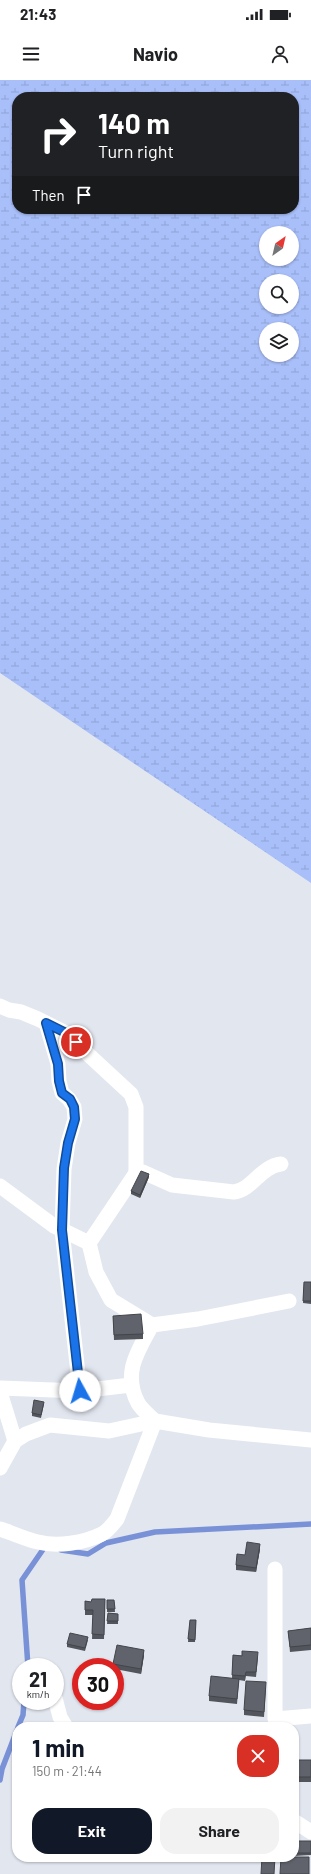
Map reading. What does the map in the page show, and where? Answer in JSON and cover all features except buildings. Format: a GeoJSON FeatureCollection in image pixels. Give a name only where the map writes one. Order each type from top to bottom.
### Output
{"type":"FeatureCollection","features":[{"type":"Feature","properties":{"kind":"street"},"geometry":{"type":"LineString","coordinates":[[0,1006],[46,1023],[64,1032],[131,1094],[136,1107],[136,1173],[89,1242],[96,1272],[111,1300],[152,1325],[198,1319],[289,1301]]}},
{"type":"Feature","properties":{"kind":"street"},"geometry":{"type":"LineString","coordinates":[[46,1023],[58,1064],[59,1081],[62,1093],[70,1099],[74,1107],[75,1119],[68,1143],[64,1168],[62,1230],[80,1391]]}},
{"type":"Feature","properties":{"kind":"street"},"geometry":{"type":"LineString","coordinates":[[136,1173],[143,1172],[172,1185],[234,1192],[242,1190],[269,1167],[281,1164]]}},
{"type":"Feature","properties":{"kind":"street"},"geometry":{"type":"LineString","coordinates":[[0,1186],[54,1226],[89,1242]]}},
{"type":"Feature","properties":{"kind":"street"},"geometry":{"type":"LineString","coordinates":[[152,1325],[135,1357],[131,1370],[131,1385],[139,1404],[155,1421]]}},
{"type":"Feature","properties":{"kind":"street"},"geometry":{"type":"LineString","coordinates":[[0,1388],[80,1391],[131,1385]]}},
{"type":"Feature","properties":{"kind":"street"},"geometry":{"type":"LineString","coordinates":[[0,1392],[15,1441]]}},
{"type":"Feature","properties":{"kind":"street"},"geometry":{"type":"LineString","coordinates":[[0,1529],[39,1542],[50,1543],[74,1542],[102,1534],[117,1519],[155,1421]]}},
{"type":"Feature","properties":{"kind":"street"},"geometry":{"type":"LineString","coordinates":[[0,1468],[15,1441],[26,1434],[50,1425],[109,1431],[155,1421],[210,1430],[311,1440]]}},
{"type":"Feature","properties":{"kind":"street"},"geometry":{"type":"LineString","coordinates":[[275,1569],[275,1722]]}},
{"type":"Feature","properties":{"kind":"street"},"geometry":{"type":"LineString","coordinates":[[58,1710],[63,1722]]}},
{"type":"Feature","properties":{"kind":"street"},"geometry":{"type":"LineString","coordinates":[[280,1722],[311,1716]]}},
{"type":"Feature","properties":{"kind":"street"},"geometry":{"type":"LineString","coordinates":[[299,1824],[311,1832]]}},
{"type":"Feature","properties":{"kind":"green space"},"geometry":{"type":"Polygon","coordinates":[[[0,80],[311,80],[311,883],[0,673],[0,80]]]}},
{"type":"Feature","properties":{"kind":"waterway"},"geometry":{"type":"LineString","coordinates":[[61,1550],[88,1554],[106,1543],[155,1532],[311,1524]]}},
{"type":"Feature","properties":{"kind":"waterway"},"geometry":{"type":"LineString","coordinates":[[27,1658],[22,1580],[44,1548],[47,1548]]}},
{"type":"Feature","properties":{"kind":"waterway"},"geometry":{"type":"LineString","coordinates":[[20,1722],[23,1710]]}},
{"type":"Feature","properties":{"kind":"waterway"},"geometry":{"type":"LineString","coordinates":[[0,1780],[2,1769],[12,1743]]}},
{"type":"Feature","properties":{"kind":"route"},"geometry":{"type":"LineString","coordinates":[[76,1042],[64,1032],[46,1023],[58,1064],[59,1081],[62,1093],[70,1099],[74,1107],[75,1119],[68,1143],[64,1168],[62,1230],[80,1391]]}}]}
